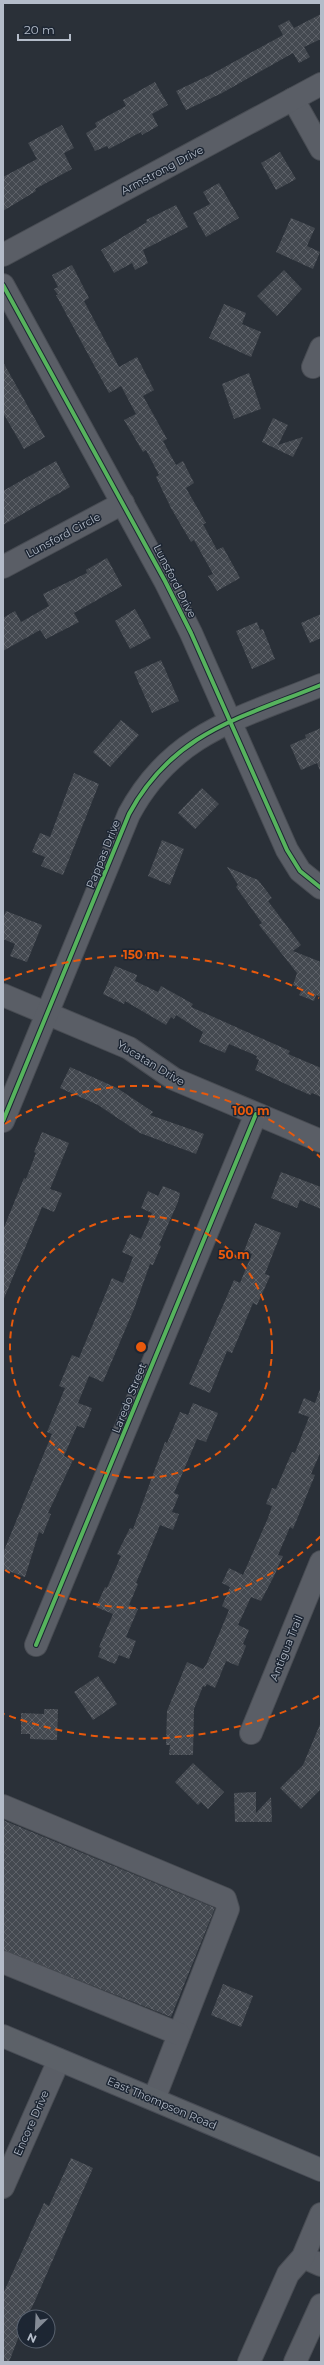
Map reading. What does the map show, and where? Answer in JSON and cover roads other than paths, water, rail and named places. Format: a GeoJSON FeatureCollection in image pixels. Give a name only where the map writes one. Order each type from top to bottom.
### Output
{"type":"FeatureCollection","features":[{"type":"Feature","properties":{"kind":"main road","name":"East Thompson Road"},"geometry":{"type":"LineString","coordinates":[[3,2036],[321,2170]]}},
{"type":"Feature","properties":{"kind":"street","name":"Armstrong Drive"},"geometry":{"type":"LineString","coordinates":[[3,256],[321,84]]}},
{"type":"Feature","properties":{"kind":"street"},"geometry":{"type":"LineString","coordinates":[[293,99],[321,149]]}},
{"type":"Feature","properties":{"kind":"street","name":"Lunsford Drive"},"geometry":{"type":"LineString","coordinates":[[3,285],[123,503],[176,603],[289,855],[300,871],[321,888]]}},
{"type":"Feature","properties":{"kind":"street","name":"Lunsford Circle"},"geometry":{"type":"LineString","coordinates":[[3,567],[123,503]]}},
{"type":"Feature","properties":{"kind":"street","name":"Pappas Drive"},"geometry":{"type":"LineString","coordinates":[[3,1121],[129,814],[141,792],[156,773],[180,750],[201,736],[321,685]]}},
{"type":"Feature","properties":{"kind":"street","name":"Yucatan Drive"},"geometry":{"type":"LineString","coordinates":[[3,995],[129,1048],[174,1079],[321,1141]]}},
{"type":"Feature","properties":{"kind":"street","name":"Laredo Street"},"geometry":{"type":"LineString","coordinates":[[36,1645],[256,1114]]}},
{"type":"Feature","properties":{"kind":"street","name":"Antigua Trail"},"geometry":{"type":"LineString","coordinates":[[251,1733],[321,1562]]}},
{"type":"Feature","properties":{"kind":"street"},"geometry":{"type":"LineString","coordinates":[[3,1806],[225,1899],[228,1909],[154,2100]]}},
{"type":"Feature","properties":{"kind":"street"},"geometry":{"type":"LineString","coordinates":[[3,1962],[179,2034]]}},
{"type":"Feature","properties":{"kind":"street","name":"Encore Drive"},"geometry":{"type":"LineString","coordinates":[[3,2187],[60,2060]]}},
{"type":"Feature","properties":{"kind":"street"},"geometry":{"type":"LineString","coordinates":[[249,2362],[288,2274],[312,2261],[321,2214]]}},
{"type":"Feature","properties":{"kind":"street"},"geometry":{"type":"LineString","coordinates":[[295,2362],[321,2305]]}}]}
